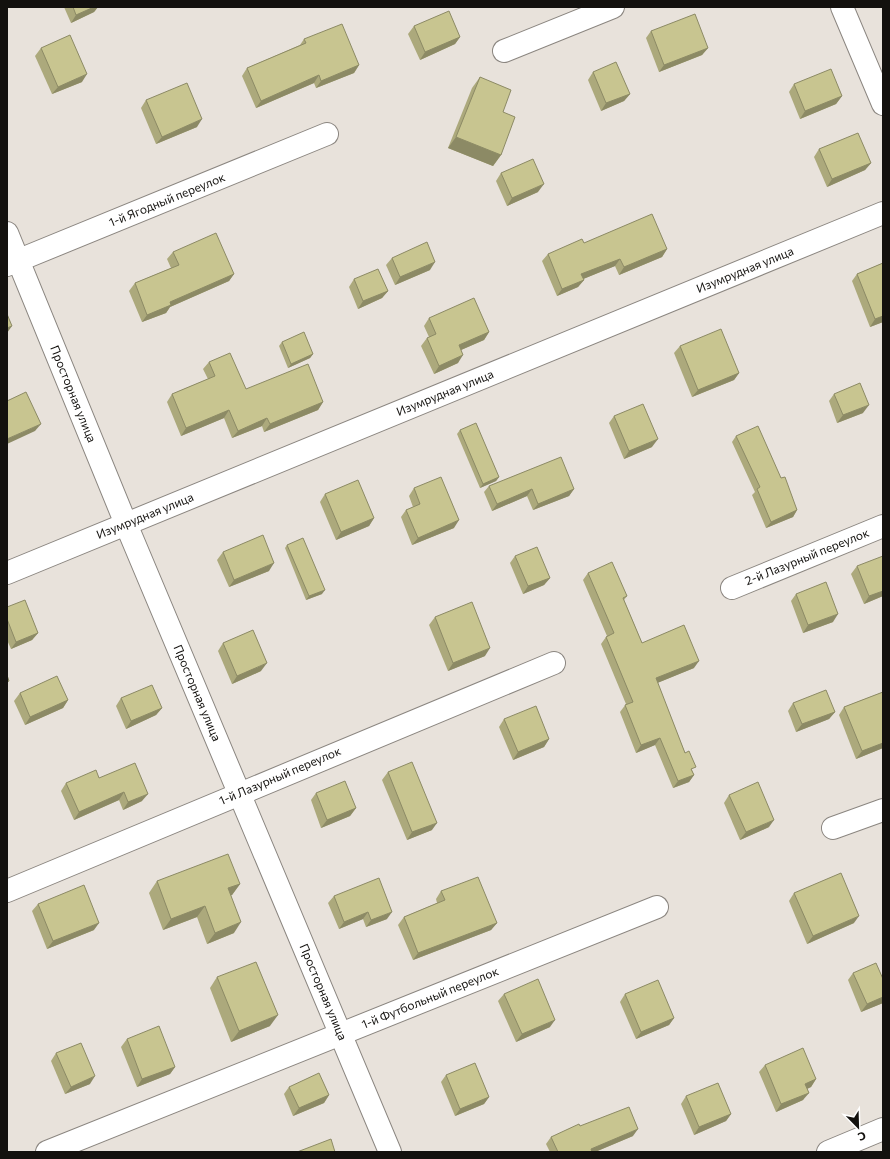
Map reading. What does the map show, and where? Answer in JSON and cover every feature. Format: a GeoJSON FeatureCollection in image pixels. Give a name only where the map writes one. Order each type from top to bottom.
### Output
{"type":"FeatureCollection","features":[{"type":"Feature","properties":{"kind":"street"},"geometry":{"type":"LineString","coordinates":[[504,51],[613,7]]}},
{"type":"Feature","properties":{"kind":"street"},"geometry":{"type":"LineString","coordinates":[[842,7],[883,104]]}},
{"type":"Feature","properties":{"kind":"street","name":"1-й Ягодный переулок"},"geometry":{"type":"LineString","coordinates":[[13,263],[327,134]]}},
{"type":"Feature","properties":{"kind":"street","name":"Изумрудная улица"},"geometry":{"type":"LineString","coordinates":[[7,573],[883,213]]}},
{"type":"Feature","properties":{"kind":"street","name":"Просторная улица"},"geometry":{"type":"LineString","coordinates":[[7,233],[13,263],[126,524],[390,1152]]}},
{"type":"Feature","properties":{"kind":"street","name":"2-й Лазурный переулок"},"geometry":{"type":"LineString","coordinates":[[732,588],[883,526]]}},
{"type":"Feature","properties":{"kind":"street","name":"1-й Лазурный переулок"},"geometry":{"type":"LineString","coordinates":[[7,890],[554,663]]}},
{"type":"Feature","properties":{"kind":"street"},"geometry":{"type":"LineString","coordinates":[[833,828],[883,810]]}},
{"type":"Feature","properties":{"kind":"street","name":"1-й Футбольный переулок"},"geometry":{"type":"LineString","coordinates":[[47,1152],[657,907]]}},
{"type":"Feature","properties":{"kind":"street"},"geometry":{"type":"LineString","coordinates":[[828,1152],[883,1129]]}},
{"type":"Feature","properties":{"kind":"building"},"geometry":{"type":"Polygon","coordinates":[[[73,7],[94,7],[76,15],[73,7]]]}},
{"type":"Feature","properties":{"kind":"building"},"geometry":{"type":"Polygon","coordinates":[[[449,11],[460,37],[425,52],[414,26],[449,11]]]}},
{"type":"Feature","properties":{"kind":"building"},"geometry":{"type":"Polygon","coordinates":[[[695,14],[708,48],[664,65],[651,31],[695,14]]]}},
{"type":"Feature","properties":{"kind":"building"},"geometry":{"type":"Polygon","coordinates":[[[342,24],[359,65],[321,81],[319,75],[261,101],[247,68],[306,43],[304,39],[342,24]]]}},
{"type":"Feature","properties":{"kind":"building"},"geometry":{"type":"Polygon","coordinates":[[[70,35],[87,74],[58,87],[41,48],[70,35]]]}},
{"type":"Feature","properties":{"kind":"building"},"geometry":{"type":"Polygon","coordinates":[[[616,62],[630,94],[606,103],[593,72],[616,62]]]}},
{"type":"Feature","properties":{"kind":"building"},"geometry":{"type":"Polygon","coordinates":[[[831,69],[842,96],[805,111],[794,84],[831,69]]]}},
{"type":"Feature","properties":{"kind":"building"},"geometry":{"type":"Polygon","coordinates":[[[480,77],[511,90],[503,112],[515,117],[501,155],[456,137],[480,77]]]}},
{"type":"Feature","properties":{"kind":"building"},"geometry":{"type":"Polygon","coordinates":[[[187,83],[202,119],[162,137],[146,100],[187,83]]]}},
{"type":"Feature","properties":{"kind":"building"},"geometry":{"type":"Polygon","coordinates":[[[858,133],[871,163],[832,179],[819,149],[858,133]]]}},
{"type":"Feature","properties":{"kind":"building"},"geometry":{"type":"Polygon","coordinates":[[[533,159],[544,184],[512,198],[501,173],[533,159]]]}},
{"type":"Feature","properties":{"kind":"building"},"geometry":{"type":"Polygon","coordinates":[[[652,214],[667,249],[624,267],[620,259],[581,274],[584,280],[562,289],[548,254],[582,239],[584,243],[652,214]]]}},
{"type":"Feature","properties":{"kind":"building"},"geometry":{"type":"Polygon","coordinates":[[[216,233],[234,274],[170,302],[171,305],[147,315],[135,283],[179,265],[173,252],[216,233]]]}},
{"type":"Feature","properties":{"kind":"building"},"geometry":{"type":"Polygon","coordinates":[[[427,242],[435,262],[400,277],[392,258],[427,242]]]}},
{"type":"Feature","properties":{"kind":"building"},"geometry":{"type":"Polygon","coordinates":[[[883,263],[883,316],[875,319],[857,274],[883,263]]]}},
{"type":"Feature","properties":{"kind":"building"},"geometry":{"type":"Polygon","coordinates":[[[378,269],[388,291],[363,301],[354,279],[378,269]]]}},
{"type":"Feature","properties":{"kind":"building"},"geometry":{"type":"Polygon","coordinates":[[[474,298],[489,332],[459,345],[463,355],[439,366],[427,338],[436,334],[429,318],[474,298]]]}},
{"type":"Feature","properties":{"kind":"building"},"geometry":{"type":"Polygon","coordinates":[[[7,314],[12,326],[7,328],[7,314]]]}},
{"type":"Feature","properties":{"kind":"building"},"geometry":{"type":"Polygon","coordinates":[[[721,329],[739,373],[698,390],[680,346],[721,329]]]}},
{"type":"Feature","properties":{"kind":"building"},"geometry":{"type":"Polygon","coordinates":[[[304,332],[313,354],[291,364],[282,342],[304,332]]]}},
{"type":"Feature","properties":{"kind":"building"},"geometry":{"type":"Polygon","coordinates":[[[230,353],[246,389],[308,364],[323,402],[270,424],[267,418],[238,431],[229,410],[186,428],[172,394],[215,376],[209,362],[230,353]]]}},
{"type":"Feature","properties":{"kind":"building"},"geometry":{"type":"Polygon","coordinates":[[[860,383],[869,405],[843,415],[834,394],[860,383]]]}},
{"type":"Feature","properties":{"kind":"building"},"geometry":{"type":"Polygon","coordinates":[[[26,392],[41,424],[7,439],[7,401],[26,392]]]}},
{"type":"Feature","properties":{"kind":"building"},"geometry":{"type":"Polygon","coordinates":[[[643,404],[658,439],[629,451],[614,416],[643,404]]]}},
{"type":"Feature","properties":{"kind":"building"},"geometry":{"type":"Polygon","coordinates":[[[476,423],[499,477],[483,484],[460,430],[476,423]]]}},
{"type":"Feature","properties":{"kind":"building"},"geometry":{"type":"Polygon","coordinates":[[[758,426],[781,478],[785,477],[797,510],[771,522],[757,489],[760,487],[736,436],[758,426]]]}},
{"type":"Feature","properties":{"kind":"building"},"geometry":{"type":"Polygon","coordinates":[[[561,457],[574,489],[538,504],[532,489],[497,504],[489,486],[561,457]]]}},
{"type":"Feature","properties":{"kind":"building"},"geometry":{"type":"Polygon","coordinates":[[[441,477],[459,520],[418,538],[406,510],[420,504],[414,488],[441,477]]]}},
{"type":"Feature","properties":{"kind":"building"},"geometry":{"type":"Polygon","coordinates":[[[358,480],[374,518],[341,532],[325,494],[358,480]]]}},
{"type":"Feature","properties":{"kind":"building"},"geometry":{"type":"Polygon","coordinates":[[[263,535],[274,563],[234,580],[223,552],[263,535]]]}},
{"type":"Feature","properties":{"kind":"building"},"geometry":{"type":"Polygon","coordinates":[[[303,538],[325,590],[309,596],[287,545],[303,538]]]}},
{"type":"Feature","properties":{"kind":"building"},"geometry":{"type":"Polygon","coordinates":[[[537,547],[550,578],[528,586],[515,556],[537,547]]]}},
{"type":"Feature","properties":{"kind":"building"},"geometry":{"type":"Polygon","coordinates":[[[883,556],[883,591],[869,596],[857,566],[883,556]]]}},
{"type":"Feature","properties":{"kind":"building"},"geometry":{"type":"Polygon","coordinates":[[[612,562],[627,596],[623,598],[642,643],[684,625],[699,661],[656,678],[685,753],[689,751],[696,767],[691,769],[694,775],[678,781],[660,738],[641,745],[625,705],[633,702],[606,637],[614,633],[588,573],[612,562]]]}},
{"type":"Feature","properties":{"kind":"building"},"geometry":{"type":"Polygon","coordinates":[[[826,582],[838,614],[808,625],[796,594],[826,582]]]}},
{"type":"Feature","properties":{"kind":"building"},"geometry":{"type":"Polygon","coordinates":[[[25,600],[38,633],[16,642],[7,619],[7,607],[25,600]]]}},
{"type":"Feature","properties":{"kind":"building"},"geometry":{"type":"Polygon","coordinates":[[[472,602],[490,648],[453,663],[435,617],[472,602]]]}},
{"type":"Feature","properties":{"kind":"building"},"geometry":{"type":"Polygon","coordinates":[[[253,630],[267,663],[237,676],[223,643],[253,630]]]}},
{"type":"Feature","properties":{"kind":"building"},"geometry":{"type":"Polygon","coordinates":[[[57,676],[68,700],[30,717],[20,693],[57,676]]]}},
{"type":"Feature","properties":{"kind":"building"},"geometry":{"type":"Polygon","coordinates":[[[152,685],[162,708],[131,721],[121,698],[152,685]]]}},
{"type":"Feature","properties":{"kind":"building"},"geometry":{"type":"Polygon","coordinates":[[[826,690],[835,712],[802,724],[793,703],[826,690]]]}},
{"type":"Feature","properties":{"kind":"building"},"geometry":{"type":"Polygon","coordinates":[[[883,692],[883,743],[862,751],[844,707],[883,692]]]}},
{"type":"Feature","properties":{"kind":"building"},"geometry":{"type":"Polygon","coordinates":[[[536,706],[549,739],[518,752],[504,719],[536,706]]]}},
{"type":"Feature","properties":{"kind":"building"},"geometry":{"type":"Polygon","coordinates":[[[412,762],[437,823],[412,832],[388,772],[412,762]]]}},
{"type":"Feature","properties":{"kind":"building"},"geometry":{"type":"Polygon","coordinates":[[[135,763],[148,794],[128,802],[124,792],[79,812],[66,783],[96,770],[99,778],[135,763]]]}},
{"type":"Feature","properties":{"kind":"building"},"geometry":{"type":"Polygon","coordinates":[[[345,781],[356,808],[327,820],[316,793],[345,781]]]}},
{"type":"Feature","properties":{"kind":"building"},"geometry":{"type":"Polygon","coordinates":[[[758,782],[774,820],[746,832],[729,795],[758,782]]]}},
{"type":"Feature","properties":{"kind":"building"},"geometry":{"type":"Polygon","coordinates":[[[228,854],[240,884],[228,888],[241,922],[215,933],[205,906],[171,919],[157,881],[228,854]]]}},
{"type":"Feature","properties":{"kind":"building"},"geometry":{"type":"Polygon","coordinates":[[[841,873],[859,916],[813,936],[794,893],[841,873]]]}},
{"type":"Feature","properties":{"kind":"building"},"geometry":{"type":"Polygon","coordinates":[[[478,877],[497,923],[418,953],[404,917],[445,900],[441,891],[478,877]]]}},
{"type":"Feature","properties":{"kind":"building"},"geometry":{"type":"Polygon","coordinates":[[[379,878],[392,912],[371,920],[368,912],[344,922],[334,896],[379,878]]]}},
{"type":"Feature","properties":{"kind":"building"},"geometry":{"type":"Polygon","coordinates":[[[84,885],[99,923],[53,941],[38,904],[84,885]]]}},
{"type":"Feature","properties":{"kind":"building"},"geometry":{"type":"Polygon","coordinates":[[[256,962],[278,1015],[239,1031],[217,977],[256,962]]]}},
{"type":"Feature","properties":{"kind":"building"},"geometry":{"type":"Polygon","coordinates":[[[876,963],[883,979],[883,997],[867,1004],[853,973],[876,963]]]}},
{"type":"Feature","properties":{"kind":"building"},"geometry":{"type":"Polygon","coordinates":[[[538,979],[555,1020],[522,1034],[504,994],[538,979]]]}},
{"type":"Feature","properties":{"kind":"building"},"geometry":{"type":"Polygon","coordinates":[[[658,980],[674,1018],[641,1032],[625,994],[658,980]]]}},
{"type":"Feature","properties":{"kind":"building"},"geometry":{"type":"Polygon","coordinates":[[[159,1026],[175,1067],[142,1079],[127,1039],[159,1026]]]}},
{"type":"Feature","properties":{"kind":"building"},"geometry":{"type":"Polygon","coordinates":[[[81,1043],[95,1076],[71,1087],[56,1053],[81,1043]]]}},
{"type":"Feature","properties":{"kind":"building"},"geometry":{"type":"Polygon","coordinates":[[[803,1048],[816,1079],[805,1084],[809,1093],[781,1104],[765,1065],[803,1048]]]}},
{"type":"Feature","properties":{"kind":"building"},"geometry":{"type":"Polygon","coordinates":[[[475,1063],[489,1097],[460,1109],[446,1075],[475,1063]]]}},
{"type":"Feature","properties":{"kind":"building"},"geometry":{"type":"Polygon","coordinates":[[[319,1073],[329,1095],[299,1108],[289,1087],[319,1073]]]}},
{"type":"Feature","properties":{"kind":"building"},"geometry":{"type":"Polygon","coordinates":[[[718,1083],[731,1114],[699,1127],[686,1096],[718,1083]]]}},
{"type":"Feature","properties":{"kind":"building"},"geometry":{"type":"Polygon","coordinates":[[[629,1107],[638,1129],[591,1149],[592,1152],[558,1152],[551,1137],[579,1124],[580,1126],[629,1107]]]}},
{"type":"Feature","properties":{"kind":"building"},"geometry":{"type":"Polygon","coordinates":[[[331,1139],[335,1152],[297,1152],[331,1139]]]}}]}
